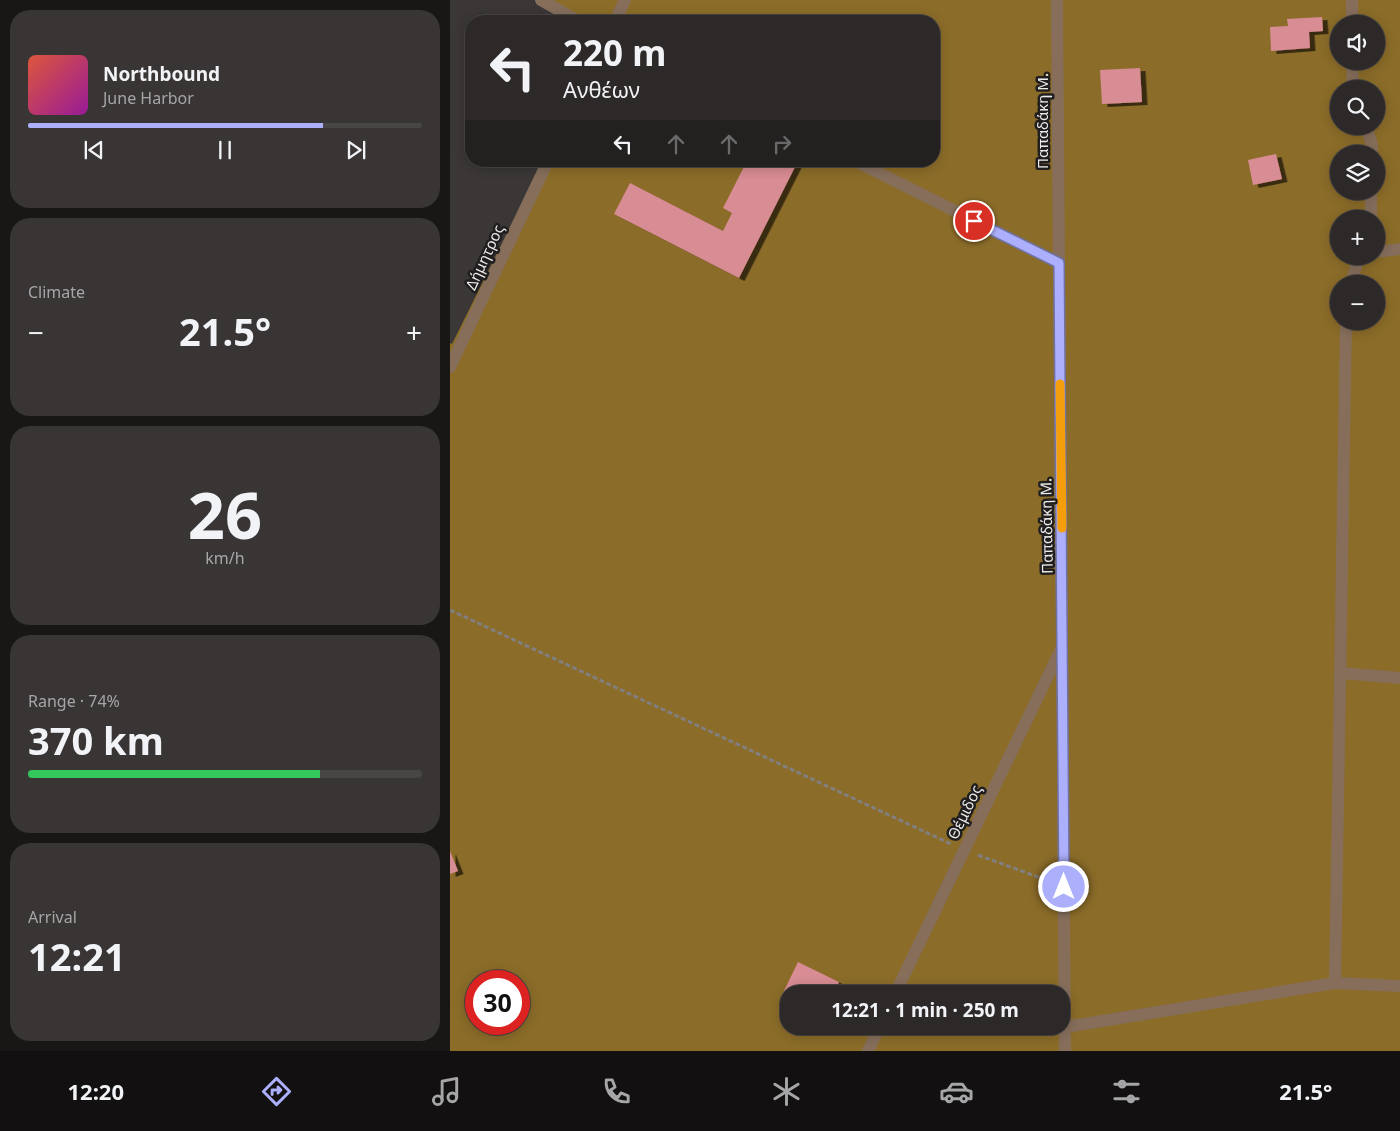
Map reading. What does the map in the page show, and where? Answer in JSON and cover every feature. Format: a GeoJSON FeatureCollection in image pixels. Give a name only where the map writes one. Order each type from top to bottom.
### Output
{"type":"FeatureCollection","features":[{"type":"Feature","properties":{"kind":"street"},"geometry":{"type":"LineString","coordinates":[[541,0],[567,15]]}},
{"type":"Feature","properties":{"kind":"street"},"geometry":{"type":"LineString","coordinates":[[618,15],[625,0]]}},
{"type":"Feature","properties":{"kind":"street","name":"Παπαδάκη Μ."},"geometry":{"type":"LineString","coordinates":[[1058,0],[1064,985]]}},
{"type":"Feature","properties":{"kind":"street"},"geometry":{"type":"LineString","coordinates":[[1352,0],[1352,15]]}},
{"type":"Feature","properties":{"kind":"street","name":"Δήμητρος"},"geometry":{"type":"LineString","coordinates":[[450,367],[545,167]]}},
{"type":"Feature","properties":{"kind":"street"},"geometry":{"type":"LineString","coordinates":[[867,167],[1059,263]]}},
{"type":"Feature","properties":{"kind":"street"},"geometry":{"type":"LineString","coordinates":[[1385,251],[1400,249]]}},
{"type":"Feature","properties":{"kind":"street"},"geometry":{"type":"LineString","coordinates":[[1335,983],[1346,330]]}},
{"type":"Feature","properties":{"kind":"street","name":"Θέμιδος"},"geometry":{"type":"LineString","coordinates":[[899,985],[1063,645]]}},
{"type":"Feature","properties":{"kind":"street"},"geometry":{"type":"LineString","coordinates":[[1341,674],[1400,678]]}},
{"type":"Feature","properties":{"kind":"street"},"geometry":{"type":"LineString","coordinates":[[1070,1026],[1335,983],[1400,986]]}},
{"type":"Feature","properties":{"kind":"street"},"geometry":{"type":"LineString","coordinates":[[868,1051],[876,1035]]}},
{"type":"Feature","properties":{"kind":"street","name":"Παπαδάκη Μ."},"geometry":{"type":"LineString","coordinates":[[1064,1035],[1065,1051]]}},
{"type":"Feature","properties":{"kind":"path"},"geometry":{"type":"LineString","coordinates":[[450,610],[964,850],[1064,887]]}},
{"type":"Feature","properties":{"kind":"shaded area"},"geometry":{"type":"Polygon","coordinates":[[[543,0],[1400,0],[1400,1051],[450,1051],[450,343],[452,344],[540,167],[940,167],[940,15],[570,15],[543,0]]]}},
{"type":"Feature","properties":{"kind":"building"},"geometry":{"type":"Polygon","coordinates":[[[1322,17],[1323,31],[1309,32],[1310,48],[1271,51],[1270,27],[1288,26],[1287,19],[1322,17]]]}},
{"type":"Feature","properties":{"kind":"building"},"geometry":{"type":"Polygon","coordinates":[[[1140,68],[1142,102],[1102,104],[1100,70],[1140,68]]]}},
{"type":"Feature","properties":{"kind":"building"},"geometry":{"type":"Polygon","coordinates":[[[1276,154],[1282,179],[1253,185],[1248,160],[1276,154]]]}},
{"type":"Feature","properties":{"kind":"building"},"geometry":{"type":"Polygon","coordinates":[[[744,167],[795,167],[739,278],[614,214],[630,183],[723,231],[732,213],[723,208],[744,167]]]}},
{"type":"Feature","properties":{"kind":"building"},"geometry":{"type":"Polygon","coordinates":[[[450,851],[458,871],[450,874],[450,851]]]}},
{"type":"Feature","properties":{"kind":"building"},"geometry":{"type":"Polygon","coordinates":[[[798,962],[839,982],[838,985],[787,985],[798,962]]]}},
{"type":"Feature","properties":{"kind":"slow traffic"},"geometry":{"type":"LineString","coordinates":[[1060,384],[1062,528]]}},
{"type":"Feature","properties":{"kind":"route"},"geometry":{"type":"LineString","coordinates":[[974,221],[1059,263],[1064,887]]}}]}
